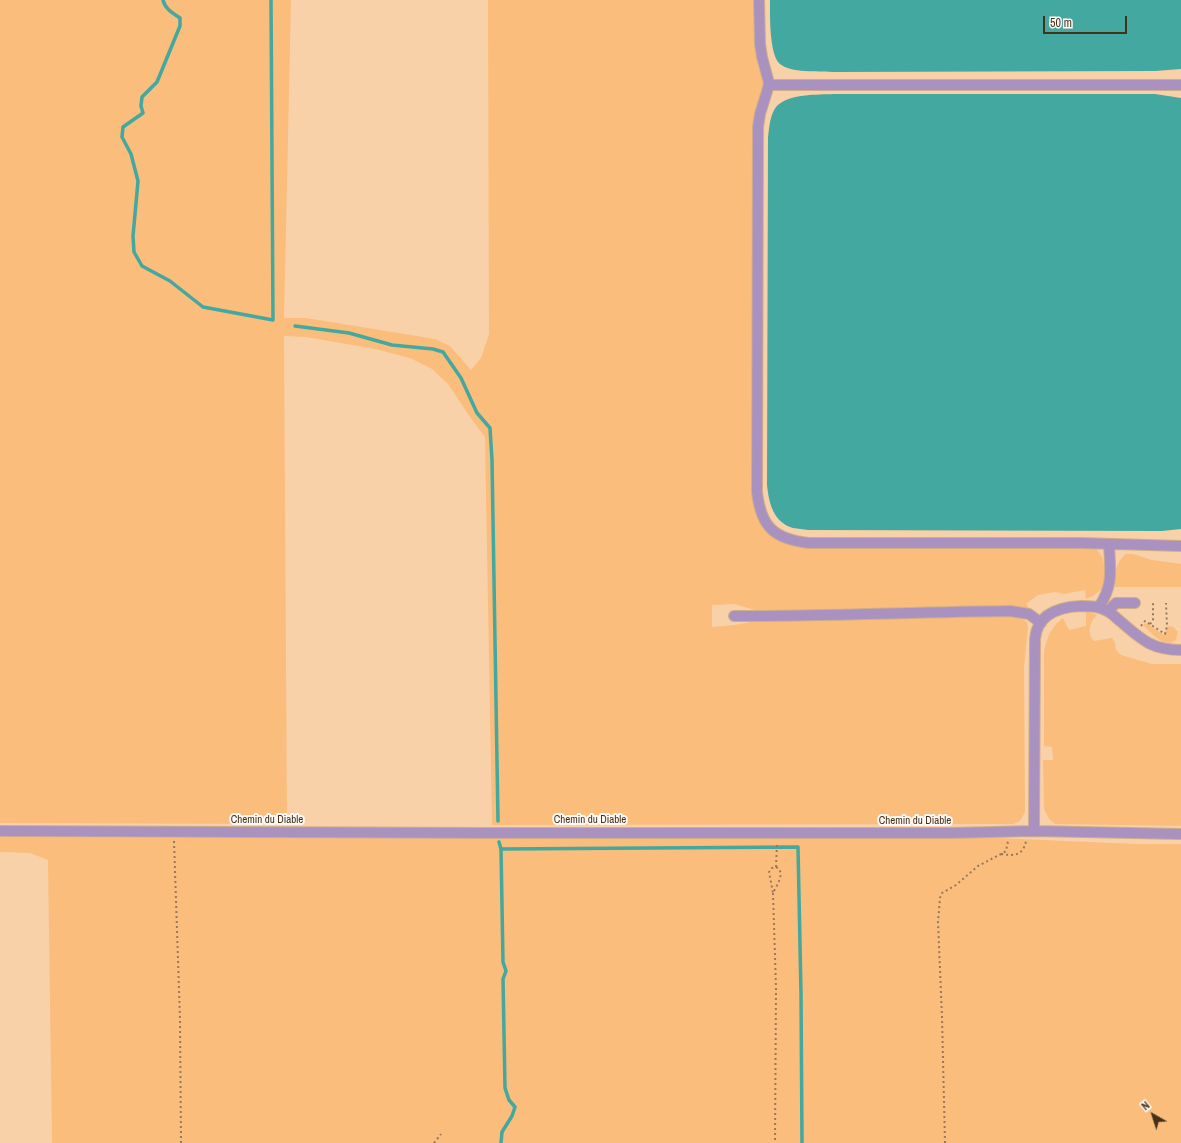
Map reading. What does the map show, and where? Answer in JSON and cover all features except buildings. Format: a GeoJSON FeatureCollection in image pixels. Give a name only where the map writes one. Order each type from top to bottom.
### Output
{"type":"FeatureCollection","features":[{"type":"Feature","properties":{"kind":"street"},"geometry":{"type":"LineString","coordinates":[[759,0],[760,44],[769,85],[760,114],[758,127],[757,492],[759,507],[765,522],[776,534],[786,539],[809,543],[1081,543],[1181,546]]}},
{"type":"Feature","properties":{"kind":"street"},"geometry":{"type":"LineString","coordinates":[[769,85],[1181,85]]}},
{"type":"Feature","properties":{"kind":"street"},"geometry":{"type":"LineString","coordinates":[[1103,609],[1109,588],[1110,578],[1109,544]]}},
{"type":"Feature","properties":{"kind":"street"},"geometry":{"type":"LineString","coordinates":[[1031,831],[1035,631],[1053,612],[1060,609],[1081,606],[1103,609],[1116,604],[1136,603]]}},
{"type":"Feature","properties":{"kind":"street"},"geometry":{"type":"LineString","coordinates":[[1103,609],[1145,642],[1155,647],[1169,650],[1181,650]]}},
{"type":"Feature","properties":{"kind":"street"},"geometry":{"type":"LineString","coordinates":[[734,616],[832,616],[889,612],[1010,611],[1029,614],[1041,623]]}},
{"type":"Feature","properties":{"kind":"street","name":"Chemin du Diable"},"geometry":{"type":"LineString","coordinates":[[0,831],[1031,831],[1181,834]]}},
{"type":"Feature","properties":{"kind":"path"},"geometry":{"type":"LineString","coordinates":[[1150,624],[1153,620],[1153,603]]}},
{"type":"Feature","properties":{"kind":"path"},"geometry":{"type":"LineString","coordinates":[[1142,625],[1145,621],[1164,634],[1167,626],[1166,603]]}},
{"type":"Feature","properties":{"kind":"path"},"geometry":{"type":"LineString","coordinates":[[1001,854],[1019,854],[1024,849],[1031,831]]}},
{"type":"Feature","properties":{"kind":"path"},"geometry":{"type":"LineString","coordinates":[[174,832],[180,1019],[181,1143]]}},
{"type":"Feature","properties":{"kind":"path"},"geometry":{"type":"LineString","coordinates":[[776,867],[777,832]]}},
{"type":"Feature","properties":{"kind":"path"},"geometry":{"type":"LineString","coordinates":[[945,1143],[938,922],[940,898],[942,893],[956,885],[978,866],[1006,851],[1009,844],[1008,832]]}},
{"type":"Feature","properties":{"kind":"path"},"geometry":{"type":"LineString","coordinates":[[773,893],[781,877],[779,868],[776,867]]}},
{"type":"Feature","properties":{"kind":"path"},"geometry":{"type":"LineString","coordinates":[[775,1143],[776,988],[773,893],[769,872],[772,868],[776,867]]}},
{"type":"Feature","properties":{"kind":"path"},"geometry":{"type":"LineString","coordinates":[[434,1143],[440,1134]]}},
{"type":"Feature","properties":{"kind":"shaded area"},"geometry":{"type":"Polygon","coordinates":[[[0,0],[291,0],[284,318],[306,318],[435,339],[450,346],[471,370],[481,358],[489,334],[488,0],[756,0],[758,66],[764,82],[755,120],[754,497],[779,539],[1077,546],[1093,548],[1098,551],[1103,559],[1105,571],[1104,587],[1093,596],[1086,599],[1085,590],[1064,594],[1055,592],[1038,595],[1027,603],[1028,609],[1009,608],[762,612],[734,604],[712,605],[712,627],[756,621],[1018,616],[1027,622],[1028,627],[1024,667],[1025,812],[1020,821],[1013,824],[492,825],[485,437],[448,384],[432,369],[410,358],[375,349],[306,337],[284,336],[287,824],[0,823],[0,0]]]}},
{"type":"Feature","properties":{"kind":"shaded area"},"geometry":{"type":"Polygon","coordinates":[[[1126,554],[1133,554],[1152,560],[1181,564],[1181,587],[1115,587],[1119,561],[1126,554]]]}},
{"type":"Feature","properties":{"kind":"shaded area"},"geometry":{"type":"Polygon","coordinates":[[[1086,611],[1097,615],[1092,621],[1090,628],[1090,635],[1094,641],[1112,638],[1115,643],[1116,650],[1121,655],[1152,664],[1181,664],[1181,826],[1055,824],[1049,819],[1044,809],[1043,760],[1053,760],[1052,747],[1044,746],[1044,652],[1050,633],[1055,625],[1063,618],[1069,630],[1086,626],[1086,611]]]}},
{"type":"Feature","properties":{"kind":"shaded area"},"geometry":{"type":"Polygon","coordinates":[[[1146,623],[1164,635],[1168,626],[1173,627],[1178,632],[1176,640],[1167,643],[1158,639],[1143,625],[1146,623]]]}},
{"type":"Feature","properties":{"kind":"shaded area"},"geometry":{"type":"Polygon","coordinates":[[[0,837],[502,839],[997,838],[1135,844],[1181,844],[1181,1143],[52,1143],[48,860],[30,853],[0,852],[0,837]]]}},
{"type":"Feature","properties":{"kind":"water"},"geometry":{"type":"Polygon","coordinates":[[[770,0],[1181,0],[1181,69],[1155,71],[832,72],[791,69],[780,64],[776,59],[771,34],[770,0]]]}},
{"type":"Feature","properties":{"kind":"water"},"geometry":{"type":"Polygon","coordinates":[[[834,94],[1155,94],[1181,98],[1181,529],[1162,531],[808,530],[793,528],[786,525],[777,517],[771,505],[767,485],[769,126],[772,114],[781,102],[795,97],[834,94]]]}},
{"type":"Feature","properties":{"kind":"waterway"},"geometry":{"type":"LineString","coordinates":[[163,0],[167,8],[180,18],[180,26],[157,82],[142,97],[141,106],[143,113],[123,127],[122,137],[131,154],[138,181],[133,236],[134,252],[142,266],[170,281],[203,307],[273,320],[271,0]]}},
{"type":"Feature","properties":{"kind":"waterway"},"geometry":{"type":"LineString","coordinates":[[295,326],[349,333],[392,345],[433,349],[443,352],[461,378],[477,413],[490,428],[492,460],[498,821]]}},
{"type":"Feature","properties":{"kind":"waterway"},"geometry":{"type":"LineString","coordinates":[[499,842],[501,849],[503,962],[506,971],[503,979],[505,1088],[509,1100],[515,1107],[512,1116],[502,1132],[501,1143]]}},
{"type":"Feature","properties":{"kind":"waterway"},"geometry":{"type":"LineString","coordinates":[[501,849],[798,847],[802,1143]]}}]}
